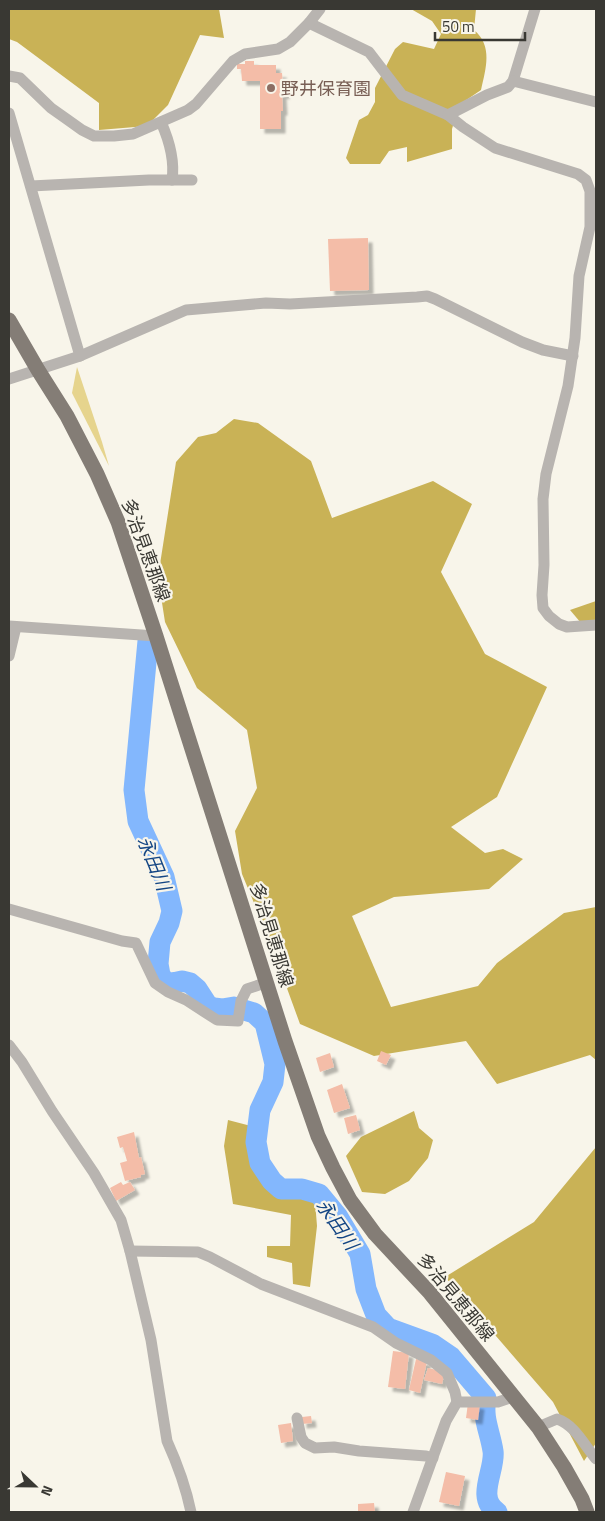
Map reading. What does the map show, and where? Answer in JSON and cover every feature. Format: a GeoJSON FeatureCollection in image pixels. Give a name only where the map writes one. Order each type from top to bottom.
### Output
{"type":"FeatureCollection","features":[{"type":"Feature","properties":{"kind":"main road","name":"多治見恵那線"},"geometry":{"type":"LineString","coordinates":[[9,320],[67,416],[102,485],[118,522],[266,981],[318,1136],[332,1168],[350,1200],[375,1234],[453,1320],[538,1427],[564,1467],[587,1512]]}},
{"type":"Feature","properties":{"kind":"street"},"geometry":{"type":"LineString","coordinates":[[448,115],[487,95],[508,87],[513,81],[536,9]]}},
{"type":"Feature","properties":{"kind":"street"},"geometry":{"type":"LineString","coordinates":[[9,76],[20,78],[51,108],[82,130],[94,136],[133,134],[188,110],[196,104],[240,55],[278,49],[290,42],[313,14],[369,52],[402,94],[448,115],[495,148],[578,174],[586,180],[590,191],[590,227],[579,276],[573,356],[568,386],[546,474],[543,499],[544,565],[542,595],[544,608],[549,616],[560,624],[567,627],[596,625]]}},
{"type":"Feature","properties":{"kind":"street"},"geometry":{"type":"LineString","coordinates":[[513,81],[596,102]]}},
{"type":"Feature","properties":{"kind":"street"},"geometry":{"type":"LineString","coordinates":[[9,113],[80,356]]}},
{"type":"Feature","properties":{"kind":"street"},"geometry":{"type":"LineString","coordinates":[[161,122],[171,152],[174,169],[172,180]]}},
{"type":"Feature","properties":{"kind":"street"},"geometry":{"type":"LineString","coordinates":[[31,186],[192,180]]}},
{"type":"Feature","properties":{"kind":"street"},"geometry":{"type":"LineString","coordinates":[[9,379],[80,356],[186,310],[266,303],[290,304],[427,296],[522,342],[543,350],[573,356]]}},
{"type":"Feature","properties":{"kind":"street"},"geometry":{"type":"LineString","coordinates":[[9,656],[12,626],[156,636]]}},
{"type":"Feature","properties":{"kind":"street"},"geometry":{"type":"LineString","coordinates":[[9,910],[122,941],[136,943],[155,983],[217,1020],[238,1021],[241,1001],[247,989],[259,986],[266,981]]}},
{"type":"Feature","properties":{"kind":"street"},"geometry":{"type":"LineString","coordinates":[[9,1045],[22,1062],[94,1174],[121,1220],[151,1340],[167,1441],[191,1512]]}},
{"type":"Feature","properties":{"kind":"street"},"geometry":{"type":"LineString","coordinates":[[130,1251],[198,1252],[261,1284],[373,1327],[396,1343],[431,1360],[447,1373],[457,1402],[446,1421],[413,1512]]}},
{"type":"Feature","properties":{"kind":"street"},"geometry":{"type":"LineString","coordinates":[[457,1402],[498,1402],[513,1397]]}},
{"type":"Feature","properties":{"kind":"street"},"geometry":{"type":"LineString","coordinates":[[297,1418],[301,1437],[305,1443],[315,1448],[334,1447],[432,1458]]}},
{"type":"Feature","properties":{"kind":"street"},"geometry":{"type":"LineString","coordinates":[[538,1427],[557,1419],[564,1422],[575,1432],[596,1458]]}},
{"type":"Feature","properties":{"kind":"shaded area"},"geometry":{"type":"Polygon","coordinates":[[[9,9],[219,9],[224,38],[200,35],[168,105],[147,126],[99,130],[99,103],[17,42],[9,39],[9,9]]]}},
{"type":"Feature","properties":{"kind":"shaded area"},"geometry":{"type":"Polygon","coordinates":[[[411,9],[476,9],[474,30],[484,43],[487,58],[481,90],[459,105],[452,129],[452,149],[407,162],[407,147],[389,151],[380,164],[350,164],[346,158],[359,120],[368,115],[375,102],[375,88],[395,49],[403,42],[434,49],[441,34],[432,21],[411,9]]]}},
{"type":"Feature","properties":{"kind":"shaded area"},"geometry":{"type":"Polygon","coordinates":[[[77,367],[102,442],[109,466],[72,393],[77,367]]]}},
{"type":"Feature","properties":{"kind":"shaded area"},"geometry":{"type":"Polygon","coordinates":[[[234,419],[258,423],[311,461],[332,518],[433,481],[472,504],[441,572],[485,654],[547,687],[497,797],[451,827],[485,853],[503,849],[523,859],[489,889],[394,897],[352,916],[391,1007],[478,986],[497,963],[564,913],[596,907],[596,1060],[590,1055],[497,1084],[466,1041],[374,1056],[300,1024],[269,939],[242,874],[235,831],[257,788],[247,730],[197,688],[165,622],[158,577],[176,462],[198,437],[216,433],[234,419]]]}},
{"type":"Feature","properties":{"kind":"shaded area"},"geometry":{"type":"Polygon","coordinates":[[[596,601],[596,623],[581,623],[570,610],[596,601]]]}},
{"type":"Feature","properties":{"kind":"shaded area"},"geometry":{"type":"Polygon","coordinates":[[[414,1111],[419,1128],[433,1140],[428,1158],[409,1181],[385,1194],[362,1192],[346,1156],[361,1137],[414,1111]]]}},
{"type":"Feature","properties":{"kind":"shaded area"},"geometry":{"type":"Polygon","coordinates":[[[228,1120],[251,1126],[254,1164],[264,1181],[280,1195],[315,1201],[317,1226],[310,1287],[293,1284],[292,1263],[267,1257],[267,1246],[290,1246],[291,1215],[233,1204],[224,1146],[228,1120]]]}},
{"type":"Feature","properties":{"kind":"shaded area"},"geometry":{"type":"Polygon","coordinates":[[[596,1147],[596,1443],[584,1461],[553,1402],[445,1277],[534,1222],[596,1147]]]}},
{"type":"Feature","properties":{"kind":"building"},"geometry":{"type":"Polygon","coordinates":[[[245,61],[254,61],[254,65],[276,65],[276,73],[282,73],[285,95],[282,94],[281,129],[260,129],[260,81],[242,81],[241,69],[237,69],[237,64],[245,64],[245,61]]]}},
{"type":"Feature","properties":{"kind":"building"},"geometry":{"type":"Polygon","coordinates":[[[368,238],[369,290],[330,291],[328,239],[368,238]]]}},
{"type":"Feature","properties":{"kind":"building"},"geometry":{"type":"Polygon","coordinates":[[[381,1051],[391,1055],[386,1065],[377,1061],[381,1051]]]}},
{"type":"Feature","properties":{"kind":"building"},"geometry":{"type":"Polygon","coordinates":[[[330,1053],[334,1067],[320,1072],[316,1058],[330,1053]]]}},
{"type":"Feature","properties":{"kind":"building"},"geometry":{"type":"Polygon","coordinates":[[[342,1084],[350,1108],[334,1113],[327,1090],[342,1084]]]}},
{"type":"Feature","properties":{"kind":"building"},"geometry":{"type":"Polygon","coordinates":[[[356,1115],[360,1130],[348,1134],[344,1118],[356,1115]]]}},
{"type":"Feature","properties":{"kind":"building"},"geometry":{"type":"Polygon","coordinates":[[[134,1132],[139,1158],[141,1157],[145,1174],[141,1175],[141,1177],[125,1181],[120,1163],[127,1161],[123,1147],[120,1148],[117,1137],[134,1132]]]}},
{"type":"Feature","properties":{"kind":"building"},"geometry":{"type":"Polygon","coordinates":[[[121,1182],[123,1185],[130,1182],[135,1190],[116,1201],[110,1188],[121,1182]]]}},
{"type":"Feature","properties":{"kind":"building"},"geometry":{"type":"Polygon","coordinates":[[[393,1351],[409,1353],[405,1389],[388,1387],[393,1351]]]}},
{"type":"Feature","properties":{"kind":"building"},"geometry":{"type":"Polygon","coordinates":[[[416,1359],[427,1361],[420,1393],[409,1390],[416,1359]]]}},
{"type":"Feature","properties":{"kind":"building"},"geometry":{"type":"Polygon","coordinates":[[[428,1368],[445,1372],[442,1384],[424,1380],[428,1368]]]}},
{"type":"Feature","properties":{"kind":"building"},"geometry":{"type":"Polygon","coordinates":[[[468,1403],[480,1405],[478,1420],[466,1418],[468,1403]]]}},
{"type":"Feature","properties":{"kind":"building"},"geometry":{"type":"Polygon","coordinates":[[[311,1416],[312,1423],[302,1424],[302,1417],[311,1416]]]}},
{"type":"Feature","properties":{"kind":"building"},"geometry":{"type":"Polygon","coordinates":[[[291,1423],[293,1441],[281,1443],[278,1425],[291,1423]]]}},
{"type":"Feature","properties":{"kind":"building"},"geometry":{"type":"Polygon","coordinates":[[[446,1472],[465,1476],[459,1506],[439,1502],[446,1472]]]}},
{"type":"Feature","properties":{"kind":"building"},"geometry":{"type":"Polygon","coordinates":[[[374,1503],[375,1512],[358,1512],[358,1504],[374,1503]]]}},
{"type":"Feature","properties":{"kind":"waterway","name":"永田川"},"geometry":{"type":"LineString","coordinates":[[148,641],[134,790],[138,821],[164,877],[172,911],[169,923],[160,942],[158,964],[160,975],[165,982],[182,981],[190,983],[197,989],[208,1006],[222,1009],[234,1007],[254,1013],[265,1023],[275,1064],[273,1082],[260,1110],[256,1142],[260,1163],[272,1181],[281,1189],[302,1189],[319,1194],[338,1217],[360,1254],[366,1289],[376,1315],[388,1328],[432,1344],[451,1357],[486,1398],[486,1419],[493,1451],[487,1491],[491,1506],[497,1512]]}},
{"type":"Feature","properties":{"kind":"place","name":"野井保育園"},"geometry":{"type":"Point","coordinates":[271,88]}}]}
